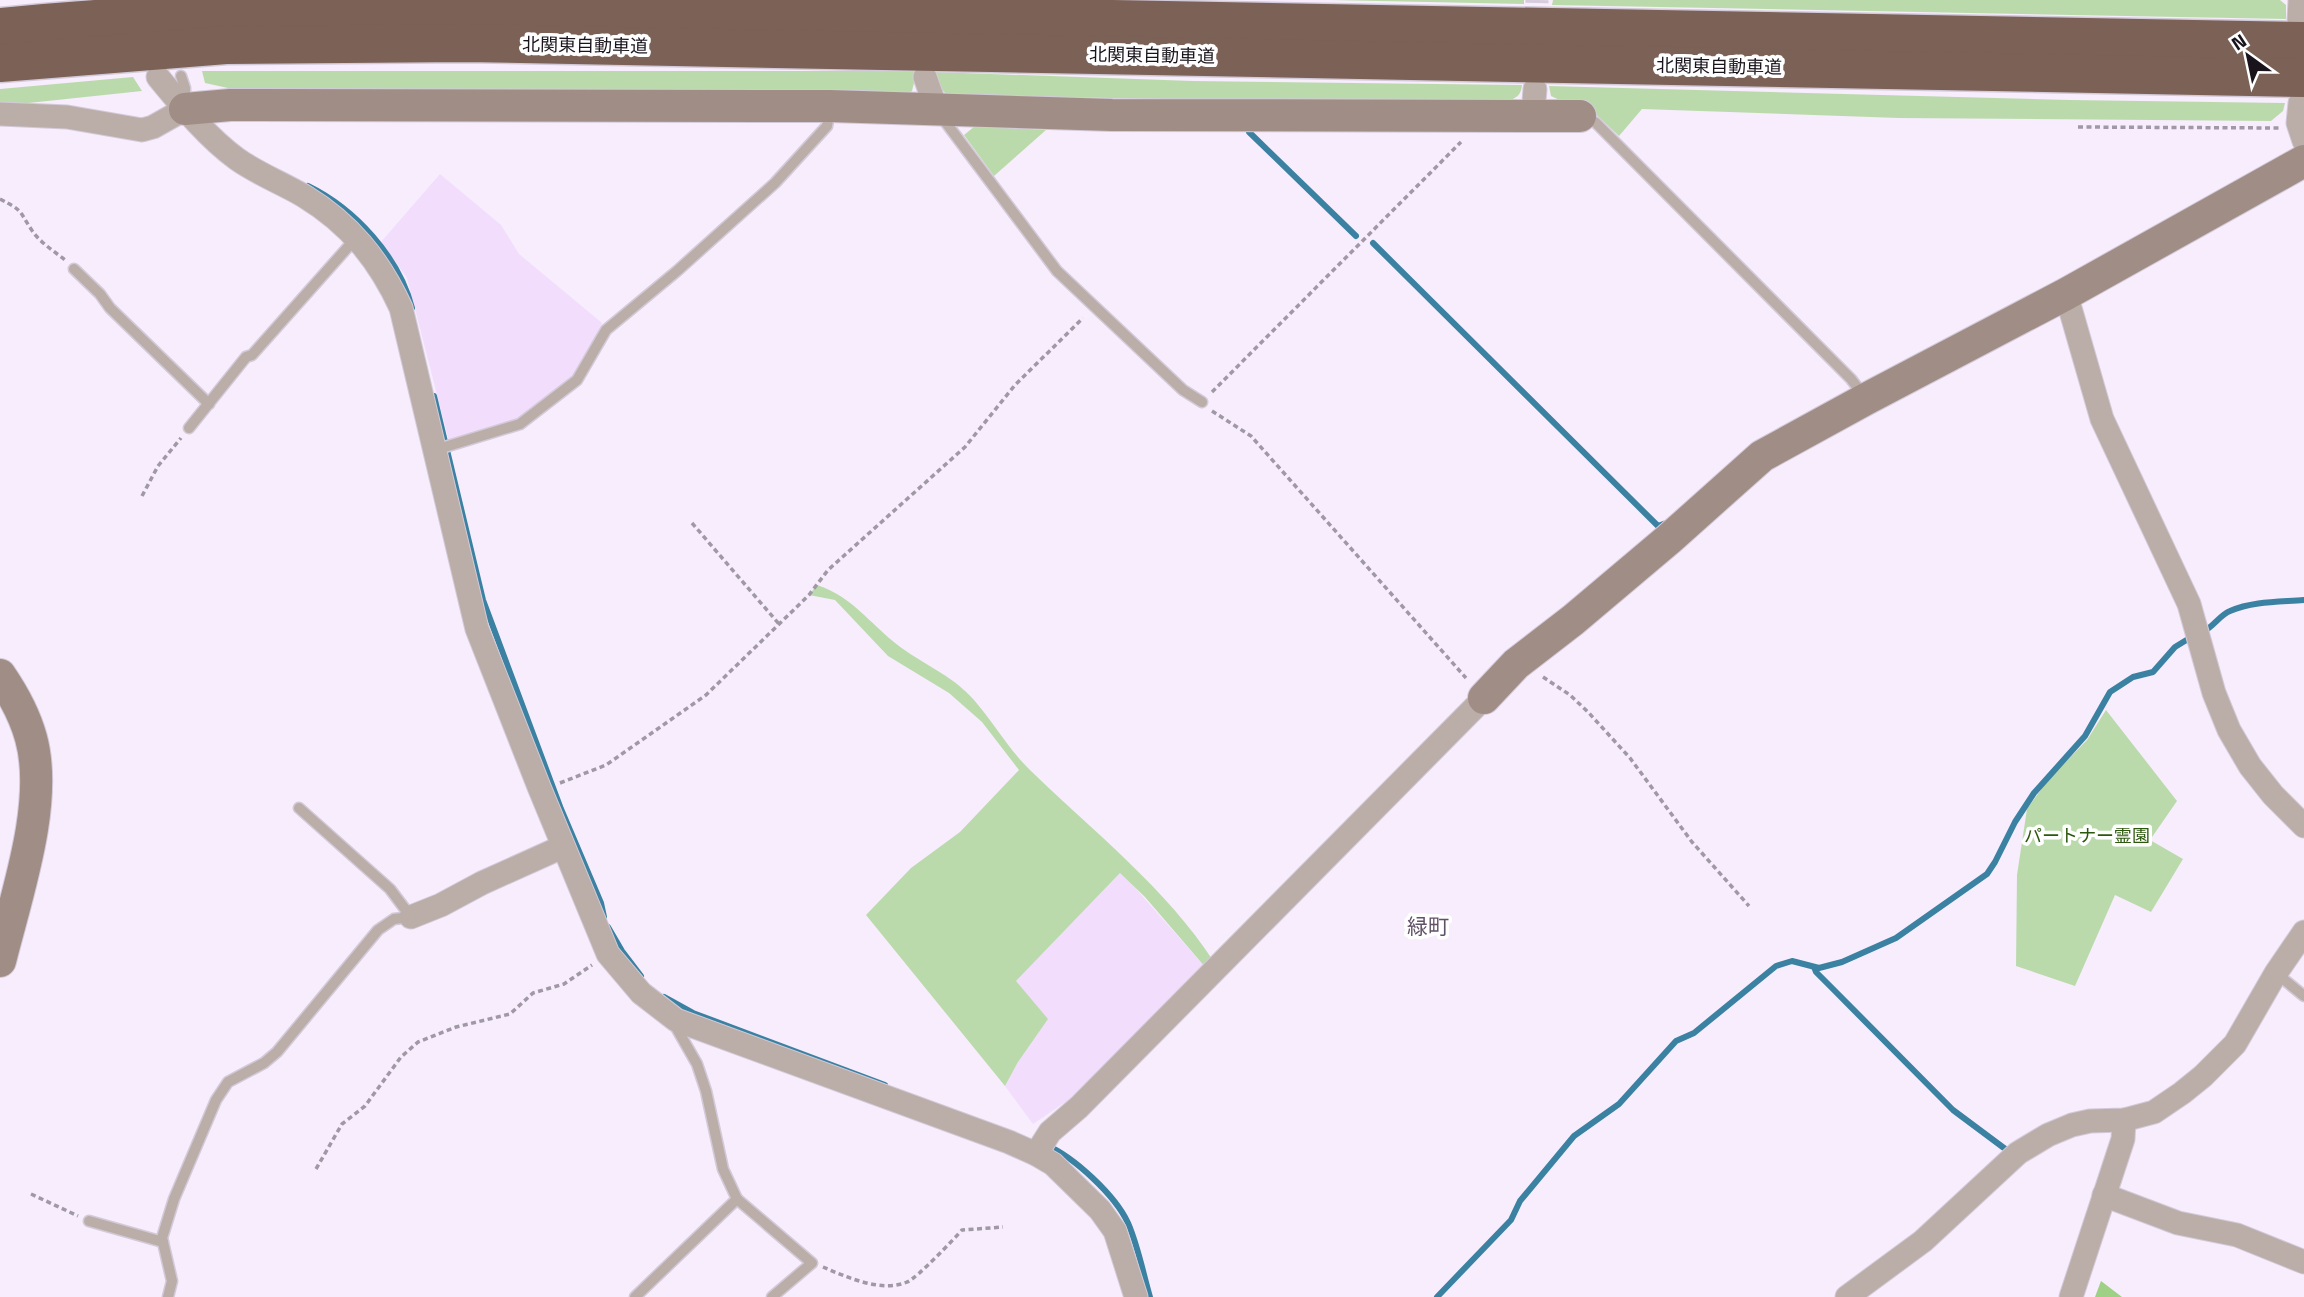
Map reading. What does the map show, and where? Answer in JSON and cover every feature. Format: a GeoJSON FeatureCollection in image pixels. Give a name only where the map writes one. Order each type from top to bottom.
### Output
{"type":"FeatureCollection","features":[{"type":"Feature","properties":{"kind":"highway","name":"北関東自動車道"},"geometry":{"type":"LineString","coordinates":[[0,27],[86,19],[325,7],[2301,20]]}},
{"type":"Feature","properties":{"kind":"highway","name":"北関東自動車道"},"geometry":{"type":"LineString","coordinates":[[0,63],[226,45],[466,43],[2302,91]]}},
{"type":"Feature","properties":{"kind":"street"},"geometry":{"type":"LineString","coordinates":[[169,77],[185,109],[235,157],[331,214],[369,252],[388,281],[401,308],[477,629],[562,847],[608,954],[641,993],[676,1020],[1036,1154],[1063,1172],[1100,1210],[1115,1231],[1136,1297]]}},
{"type":"Feature","properties":{"kind":"street"},"geometry":{"type":"LineString","coordinates":[[925,77],[937,111]]}},
{"type":"Feature","properties":{"kind":"street"},"geometry":{"type":"LineString","coordinates":[[2302,91],[2302,135]]}},
{"type":"Feature","properties":{"kind":"street"},"geometry":{"type":"LineString","coordinates":[[0,114],[67,117],[142,130],[153,127],[185,109],[230,105],[830,106],[1112,115],[1471,114],[1534,102],[1580,116]]}},
{"type":"Feature","properties":{"kind":"street"},"geometry":{"type":"LineString","coordinates":[[1036,1154],[1050,1132],[1079,1107],[1516,664],[1669,539],[1762,456],[1866,398],[2066,294],[2304,161]]}},
{"type":"Feature","properties":{"kind":"street"},"geometry":{"type":"LineString","coordinates":[[2066,294],[2102,419],[2171,563],[2199,635],[2214,693],[2229,730],[2250,766],[2304,826]]}},
{"type":"Feature","properties":{"kind":"street"},"geometry":{"type":"LineString","coordinates":[[0,675],[12,692],[31,738],[37,794],[34,819],[0,961]]}},
{"type":"Feature","properties":{"kind":"street"},"geometry":{"type":"LineString","coordinates":[[411,917],[562,847]]}},
{"type":"Feature","properties":{"kind":"street"},"geometry":{"type":"LineString","coordinates":[[1847,1297],[1923,1241],[2018,1153],[2048,1135],[2072,1125],[2090,1121],[2124,1121],[2154,1112],[2203,1076],[2235,1044],[2276,973],[2304,932]]}},
{"type":"Feature","properties":{"kind":"street"},"geometry":{"type":"LineString","coordinates":[[2071,1297],[2123,1139],[2124,1121]]}},
{"type":"Feature","properties":{"kind":"street"},"geometry":{"type":"LineString","coordinates":[[2104,1195],[2178,1223],[2237,1235],[2304,1262]]}},
{"type":"Feature","properties":{"kind":"lane"},"geometry":{"type":"LineString","coordinates":[[435,450],[520,424],[577,380],[606,330],[775,183],[827,126],[830,106]]}},
{"type":"Feature","properties":{"kind":"lane"},"geometry":{"type":"LineString","coordinates":[[937,111],[1048,259],[1183,390],[1202,402]]}},
{"type":"Feature","properties":{"kind":"lane"},"geometry":{"type":"LineString","coordinates":[[1580,116],[1588,117],[1596,123],[1851,379],[1866,398]]}},
{"type":"Feature","properties":{"kind":"lane"},"geometry":{"type":"LineString","coordinates":[[189,428],[246,357],[252,355],[356,238]]}},
{"type":"Feature","properties":{"kind":"lane"},"geometry":{"type":"LineString","coordinates":[[74,269],[100,294],[110,308],[209,404]]}},
{"type":"Feature","properties":{"kind":"lane"},"geometry":{"type":"LineString","coordinates":[[299,808],[390,889],[411,917]]}},
{"type":"Feature","properties":{"kind":"lane"},"geometry":{"type":"LineString","coordinates":[[168,1297],[172,1281],[162,1238],[173,1199],[216,1100],[228,1082],[264,1063],[277,1052],[379,930],[394,919],[411,917]]}},
{"type":"Feature","properties":{"kind":"lane"},"geometry":{"type":"LineString","coordinates":[[2276,973],[2304,996]]}},
{"type":"Feature","properties":{"kind":"lane"},"geometry":{"type":"LineString","coordinates":[[676,1020],[677,1029],[700,1073],[723,1169],[737,1199],[812,1263],[772,1297]]}},
{"type":"Feature","properties":{"kind":"lane"},"geometry":{"type":"LineString","coordinates":[[635,1297],[737,1199]]}},
{"type":"Feature","properties":{"kind":"lane"},"geometry":{"type":"LineString","coordinates":[[89,1221],[163,1242]]}},
{"type":"Feature","properties":{"kind":"path"},"geometry":{"type":"LineString","coordinates":[[1471,114],[1465,137],[1458,146],[1202,402],[1251,436],[1484,698]]}},
{"type":"Feature","properties":{"kind":"path"},"geometry":{"type":"LineString","coordinates":[[2078,127],[2302,135]]}},
{"type":"Feature","properties":{"kind":"path"},"geometry":{"type":"LineString","coordinates":[[0,199],[19,209],[41,241],[74,269]]}},
{"type":"Feature","properties":{"kind":"path"},"geometry":{"type":"LineString","coordinates":[[539,787],[551,786],[606,765],[706,695],[779,624],[828,570],[965,447],[1015,385],[1095,306]]}},
{"type":"Feature","properties":{"kind":"path"},"geometry":{"type":"LineString","coordinates":[[142,496],[158,466],[189,428]]}},
{"type":"Feature","properties":{"kind":"path"},"geometry":{"type":"LineString","coordinates":[[692,523],[779,624]]}},
{"type":"Feature","properties":{"kind":"path"},"geometry":{"type":"LineString","coordinates":[[1516,664],[1547,678],[1588,712],[1630,758],[1692,842],[1749,906]]}},
{"type":"Feature","properties":{"kind":"path"},"geometry":{"type":"LineString","coordinates":[[316,1169],[342,1124],[365,1106],[401,1057],[418,1042],[456,1027],[510,1014],[533,993],[564,984],[608,954]]}},
{"type":"Feature","properties":{"kind":"path"},"geometry":{"type":"LineString","coordinates":[[31,1194],[89,1221]]}},
{"type":"Feature","properties":{"kind":"path"},"geometry":{"type":"LineString","coordinates":[[812,1263],[846,1278],[885,1285],[908,1282],[962,1230],[1003,1227]]}},
{"type":"Feature","properties":{"kind":"shaded area"},"geometry":{"type":"Polygon","coordinates":[[[440,174],[501,225],[519,254],[602,323],[581,366],[521,418],[449,441],[407,278],[381,242],[440,174]]]}},
{"type":"Feature","properties":{"kind":"shaded area"},"geometry":{"type":"Polygon","coordinates":[[[1121,872],[1206,968],[1067,1101],[1033,1124],[1005,1086],[1018,1062],[1016,981],[1121,872]]]}},
{"type":"Feature","properties":{"kind":"green space"},"geometry":{"type":"Polygon","coordinates":[[[1331,0],[1524,0],[1524,4],[1331,0]]]}},
{"type":"Feature","properties":{"kind":"green space"},"geometry":{"type":"Polygon","coordinates":[[[1553,0],[2280,0],[2286,5],[2286,19],[1552,5],[1553,0]]]}},
{"type":"Feature","properties":{"kind":"green space"},"geometry":{"type":"Polygon","coordinates":[[[202,71],[917,71],[912,91],[905,95],[237,90],[205,83],[202,71]]]}},
{"type":"Feature","properties":{"kind":"green space"},"geometry":{"type":"Polygon","coordinates":[[[934,72],[1193,81],[1522,85],[1518,96],[1507,101],[1217,100],[947,95],[934,81],[934,72]]]}},
{"type":"Feature","properties":{"kind":"green space"},"geometry":{"type":"Polygon","coordinates":[[[133,77],[142,91],[0,106],[0,89],[133,77]]]}},
{"type":"Feature","properties":{"kind":"green space"},"geometry":{"type":"Polygon","coordinates":[[[1549,86],[2285,103],[2283,111],[2271,121],[1899,118],[1642,109],[1619,136],[1588,107],[1572,106],[1551,96],[1549,86]]]}},
{"type":"Feature","properties":{"kind":"green space"},"geometry":{"type":"Polygon","coordinates":[[[975,126],[1046,130],[994,176],[964,135],[975,126]]]}},
{"type":"Feature","properties":{"kind":"green space"},"geometry":{"type":"Polygon","coordinates":[[[817,585],[842,597],[894,642],[967,692],[1023,763],[1152,885],[1195,935],[1214,962],[1206,968],[1145,897],[1120,873],[1016,981],[1048,1019],[1005,1086],[866,915],[911,868],[960,832],[1019,770],[982,722],[949,693],[888,656],[835,600],[809,595],[817,585]]]}},
{"type":"Feature","properties":{"kind":"green space","name":"パートナー霊園"},"geometry":{"type":"Polygon","coordinates":[[[2106,710],[2177,801],[2150,840],[2183,859],[2151,912],[2115,895],[2075,986],[2016,966],[2017,875],[2027,809],[2048,780],[2087,740],[2106,710]]]}},
{"type":"Feature","properties":{"kind":"green space"},"geometry":{"type":"Polygon","coordinates":[[[2101,1281],[2122,1297],[2095,1297],[2101,1281]]]}},
{"type":"Feature","properties":{"kind":"waterway"},"geometry":{"type":"LineString","coordinates":[[1249,132],[1356,236]]}},
{"type":"Feature","properties":{"kind":"waterway"},"geometry":{"type":"LineString","coordinates":[[308,186],[342,208],[373,236],[397,271],[412,308]]}},
{"type":"Feature","properties":{"kind":"waterway"},"geometry":{"type":"LineString","coordinates":[[1373,243],[1658,526],[1666,523]]}},
{"type":"Feature","properties":{"kind":"waterway"},"geometry":{"type":"LineString","coordinates":[[434,396],[483,600],[561,809],[601,903],[604,917]]}},
{"type":"Feature","properties":{"kind":"waterway"},"geometry":{"type":"LineString","coordinates":[[2203,632],[2226,613],[2248,605],[2304,600]]}},
{"type":"Feature","properties":{"kind":"waterway"},"geometry":{"type":"LineString","coordinates":[[1437,1297],[1511,1220],[1520,1201],[1574,1136],[1619,1104],[1676,1041],[1694,1033],[1776,966],[1792,961],[1819,968],[1842,962],[1896,938],[1987,874],[2034,793],[2085,736],[2110,692],[2133,677],[2153,672],[2175,647],[2193,636]]}},
{"type":"Feature","properties":{"kind":"waterway"},"geometry":{"type":"LineString","coordinates":[[608,927],[641,976]]}},
{"type":"Feature","properties":{"kind":"waterway"},"geometry":{"type":"LineString","coordinates":[[1814,967],[1953,1110],[2008,1151],[2007,1153]]}},
{"type":"Feature","properties":{"kind":"waterway"},"geometry":{"type":"LineString","coordinates":[[664,997],[693,1013],[885,1085]]}},
{"type":"Feature","properties":{"kind":"waterway"},"geometry":{"type":"LineString","coordinates":[[1046,1145],[1069,1158],[1093,1178],[1122,1212],[1135,1241],[1150,1297]]}},
{"type":"Feature","properties":{"kind":"tunnel"},"geometry":{"type":"LineString","coordinates":[[1536,37],[1537,0]]}},
{"type":"Feature","properties":{"kind":"district","name":"緑町"},"geometry":{"type":"Point","coordinates":[1428,926]}}]}
